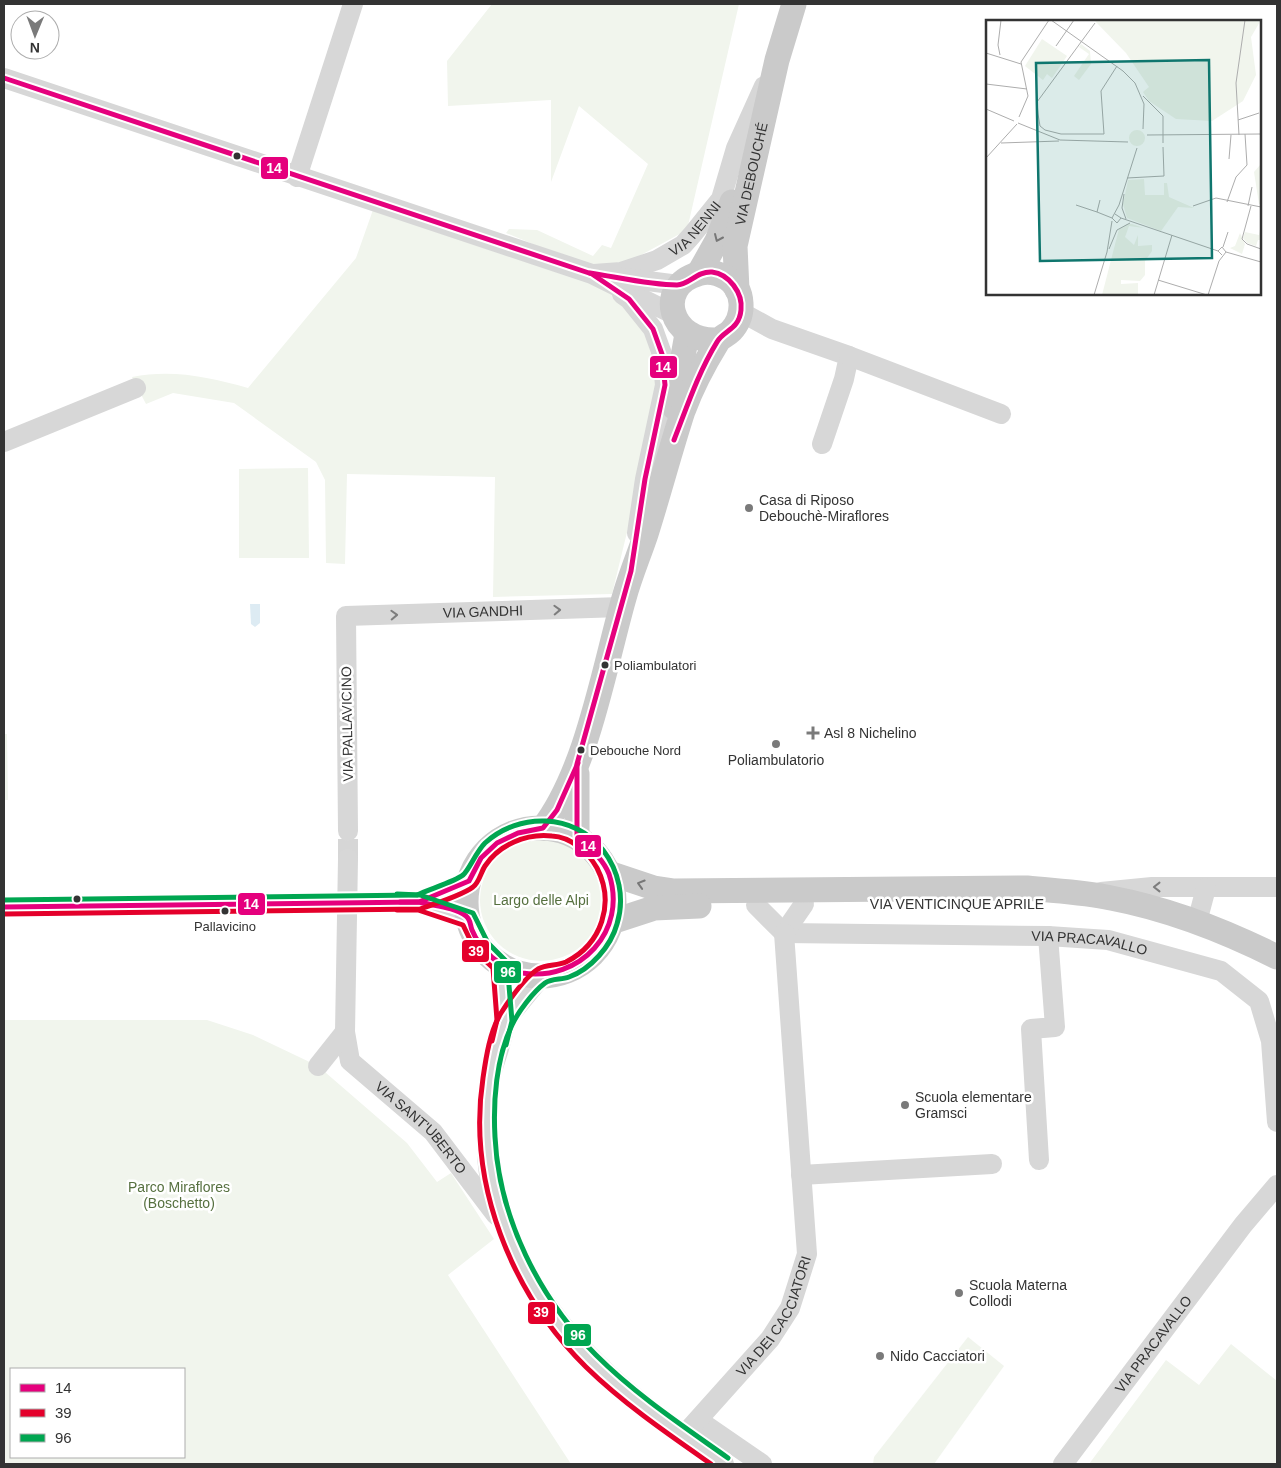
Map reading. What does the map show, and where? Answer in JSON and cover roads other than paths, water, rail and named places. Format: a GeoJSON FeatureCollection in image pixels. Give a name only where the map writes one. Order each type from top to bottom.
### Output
{"type":"FeatureCollection","features":[{"type":"Feature","properties":{"kind":"main road","name":"VIA DEBOUCHÉ"},"geometry":{"type":"LineString","coordinates":[[673,314],[675,294],[689,279],[717,241],[730,206],[744,152],[794,4]]}},
{"type":"Feature","properties":{"kind":"main road","name":"VIA DEBOUCHÉ"},"geometry":{"type":"LineString","coordinates":[[733,317],[735,246],[774,65]]}},
{"type":"Feature","properties":{"kind":"main road"},"geometry":{"type":"LineString","coordinates":[[543,828],[557,810],[577,764],[631,571],[645,535],[684,409],[697,379],[733,317],[730,281],[720,274],[710,272],[689,279]]}},
{"type":"Feature","properties":{"kind":"main road"},"geometry":{"type":"LineString","coordinates":[[673,314],[679,326],[687,334],[697,339],[733,317]]}},
{"type":"Feature","properties":{"kind":"main road"},"geometry":{"type":"LineString","coordinates":[[631,571],[637,533],[675,402],[687,334]]}},
{"type":"Feature","properties":{"kind":"main road"},"geometry":{"type":"LineString","coordinates":[[577,764],[577,837]]}},
{"type":"Feature","properties":{"kind":"main road"},"geometry":{"type":"LineString","coordinates":[[543,828],[567,831],[577,837],[598,856],[609,873],[614,896],[611,922],[603,941],[587,959],[566,971],[542,976],[520,973],[500,964],[482,948],[469,919],[466,902],[469,881],[481,858],[498,841],[519,831],[543,828]]}},
{"type":"Feature","properties":{"kind":"main road","name":"VIA VENTICINQUE APRILE"},"geometry":{"type":"LineString","coordinates":[[609,873],[654,888],[674,891],[1027,888],[1084,894],[1145,905],[1245,940],[1277,957]]}},
{"type":"Feature","properties":{"kind":"main road","name":"VIA VENTICINQUE APRILE"},"geometry":{"type":"LineString","coordinates":[[611,922],[654,908],[994,901],[1085,907],[1181,931],[1255,960],[1277,972]]}},
{"type":"Feature","properties":{"kind":"street"},"geometry":{"type":"LineString","coordinates":[[297,177],[353,4]]}},
{"type":"Feature","properties":{"kind":"street","name":"VIA NENNI"},"geometry":{"type":"LineString","coordinates":[[592,274],[622,272],[657,260],[683,245],[707,219],[721,199],[736,148],[774,65]]}},
{"type":"Feature","properties":{"kind":"street","name":"VIA NENNI"},"geometry":{"type":"LineString","coordinates":[[4,78],[592,274],[673,314]]}},
{"type":"Feature","properties":{"kind":"street","name":"VIA NENNI"},"geometry":{"type":"LineString","coordinates":[[592,274],[689,279]]}},
{"type":"Feature","properties":{"kind":"street","name":"VIA NENNI"},"geometry":{"type":"LineString","coordinates":[[592,274],[629,299],[653,329],[662,354],[665,385],[644,479],[637,533]]}},
{"type":"Feature","properties":{"kind":"street"},"geometry":{"type":"LineString","coordinates":[[733,317],[849,356],[1001,414]]}},
{"type":"Feature","properties":{"kind":"street"},"geometry":{"type":"LineString","coordinates":[[822,444],[844,379],[849,356]]}},
{"type":"Feature","properties":{"kind":"street"},"geometry":{"type":"LineString","coordinates":[[4,442],[136,388]]}},
{"type":"Feature","properties":{"kind":"street","name":"VIA GANDHI"},"geometry":{"type":"LineString","coordinates":[[346,616],[621,607]]}},
{"type":"Feature","properties":{"kind":"street","name":"VIA PALLAVICINO"},"geometry":{"type":"LineString","coordinates":[[346,616],[348,832]]}},
{"type":"Feature","properties":{"kind":"street"},"geometry":{"type":"LineString","coordinates":[[347,903],[348,859]]}},
{"type":"Feature","properties":{"kind":"street"},"geometry":{"type":"LineString","coordinates":[[1197,922],[1212,888],[1219,880],[1277,878]]}},
{"type":"Feature","properties":{"kind":"street"},"geometry":{"type":"LineString","coordinates":[[419,902],[469,881]]}},
{"type":"Feature","properties":{"kind":"street","name":"VIA VENTICINQUE APRILE"},"geometry":{"type":"LineString","coordinates":[[1084,894],[1152,887],[1277,887]]}},
{"type":"Feature","properties":{"kind":"street"},"geometry":{"type":"LineString","coordinates":[[4,908],[419,902],[448,909],[469,919]]}},
{"type":"Feature","properties":{"kind":"street","name":"VIA SANT'UBERTO"},"geometry":{"type":"LineString","coordinates":[[347,903],[345,1032],[350,1060],[433,1132],[503,1223]]}},
{"type":"Feature","properties":{"kind":"street"},"geometry":{"type":"LineString","coordinates":[[756,905],[784,933],[804,904]]}},
{"type":"Feature","properties":{"kind":"street","name":"VIA PRACAVALLO"},"geometry":{"type":"LineString","coordinates":[[784,933],[1048,936],[1108,940],[1221,971],[1259,1001],[1271,1041],[1277,1122]]}},
{"type":"Feature","properties":{"kind":"street","name":"VIA DEI CACCIATORI"},"geometry":{"type":"LineString","coordinates":[[684,1435],[770,1339],[790,1308],[807,1254],[784,933]]}},
{"type":"Feature","properties":{"kind":"street"},"geometry":{"type":"LineString","coordinates":[[1039,1160],[1031,1029],[1055,1027],[1048,936]]}},
{"type":"Feature","properties":{"kind":"street"},"geometry":{"type":"LineString","coordinates":[[500,964],[505,1021],[490,1080],[487,1103],[487,1154],[493,1190],[503,1223],[521,1262],[548,1308],[589,1358],[635,1400],[724,1464]]}},
{"type":"Feature","properties":{"kind":"street"},"geometry":{"type":"LineString","coordinates":[[505,1021],[542,976]]}},
{"type":"Feature","properties":{"kind":"street"},"geometry":{"type":"LineString","coordinates":[[318,1066],[345,1032]]}},
{"type":"Feature","properties":{"kind":"street"},"geometry":{"type":"LineString","coordinates":[[801,1175],[992,1164]]}},
{"type":"Feature","properties":{"kind":"street","name":"VIA PRACAVALLO"},"geometry":{"type":"LineString","coordinates":[[1063,1464],[1271,1192]]}},
{"type":"Feature","properties":{"kind":"street"},"geometry":{"type":"LineString","coordinates":[[698,1420],[762,1464]]}},
{"type":"Feature","properties":{"kind":"tunnel"},"geometry":{"type":"LineString","coordinates":[[348,831],[348,859]]}},
{"type":"Feature","properties":{"kind":"place","name":"Casa di Riposo Debouchè-Miraflores"},"geometry":{"type":"Point","coordinates":[749,508]}},
{"type":"Feature","properties":{"kind":"place","name":"Poliambulatori"},"geometry":{"type":"Point","coordinates":[605,665]}},
{"type":"Feature","properties":{"kind":"place","name":"Asl 8 Nichelino"},"geometry":{"type":"Point","coordinates":[813,733]}},
{"type":"Feature","properties":{"kind":"place","name":"Poliambulatorio"},"geometry":{"type":"Point","coordinates":[776,744]}},
{"type":"Feature","properties":{"kind":"place","name":"Debouche Nord"},"geometry":{"type":"Point","coordinates":[581,750]}},
{"type":"Feature","properties":{"kind":"place","name":"Pallavicino"},"geometry":{"type":"Point","coordinates":[225,911]}},
{"type":"Feature","properties":{"kind":"place","name":"Scuola elementare Gramsci"},"geometry":{"type":"Point","coordinates":[905,1105]}},
{"type":"Feature","properties":{"kind":"place","name":"Scuola Materna Collodi"},"geometry":{"type":"Point","coordinates":[959,1293]}},
{"type":"Feature","properties":{"kind":"place","name":"Nido Cacciatori"},"geometry":{"type":"Point","coordinates":[880,1356]}},
{"type":"Feature","properties":{"kind":"park label","name":"Largo delle Alpi"},"geometry":{"type":"Point","coordinates":[541,900]}},
{"type":"Feature","properties":{"kind":"park label","name":"Parco Miraflores (Boschetto)"},"geometry":{"type":"Point","coordinates":[179,1196]}}]}
